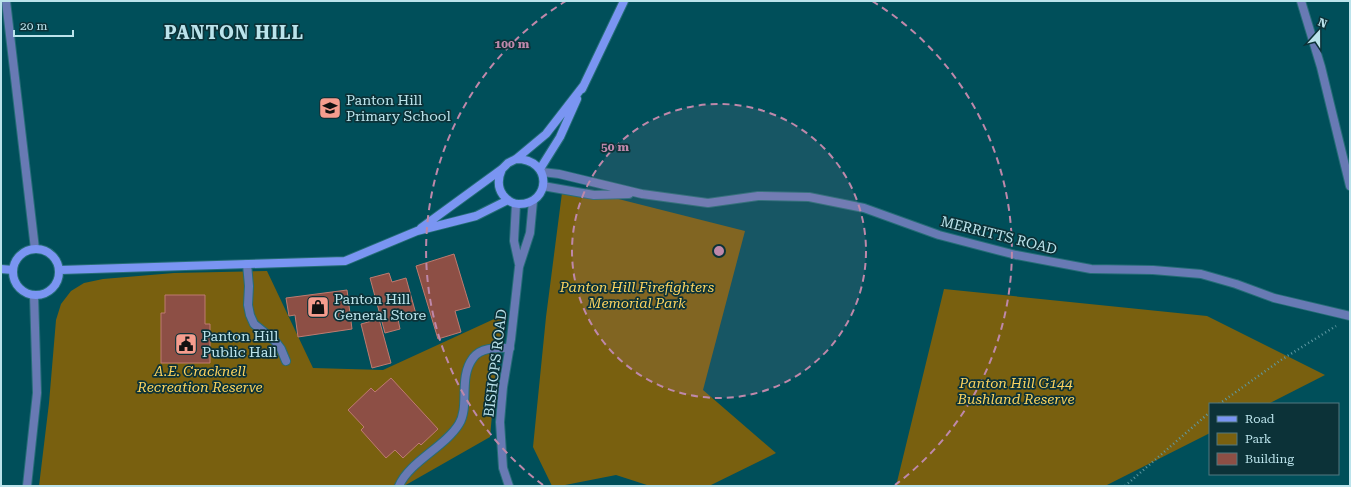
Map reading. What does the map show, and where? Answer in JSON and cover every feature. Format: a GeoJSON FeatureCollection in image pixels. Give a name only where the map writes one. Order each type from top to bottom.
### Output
{"type":"FeatureCollection","features":[{"type":"Feature","properties":{"kind":"main road"},"geometry":{"type":"LineString","coordinates":[[541,171],[560,137],[624,1]]}},
{"type":"Feature","properties":{"kind":"main road"},"geometry":{"type":"LineString","coordinates":[[417,231],[502,169],[508,163],[516,159],[546,134],[584,85]]}},
{"type":"Feature","properties":{"kind":"main road"},"geometry":{"type":"LineString","coordinates":[[502,169],[498,186],[502,194],[512,202],[525,204],[533,201],[540,195],[543,186],[544,179],[541,171],[534,163],[525,159],[516,159]]}},
{"type":"Feature","properties":{"kind":"main road"},"geometry":{"type":"LineString","coordinates":[[60,270],[344,261],[417,231],[476,216],[512,202]]}},
{"type":"Feature","properties":{"kind":"main road"},"geometry":{"type":"LineString","coordinates":[[34,249],[43,250],[51,254],[56,260],[60,270],[59,278],[53,288],[46,293],[34,295],[27,293],[18,287],[14,280],[13,270],[15,262],[20,256],[27,251],[34,249]]}},
{"type":"Feature","properties":{"kind":"main road"},"geometry":{"type":"LineString","coordinates":[[1,269],[13,270]]}},
{"type":"Feature","properties":{"kind":"street"},"geometry":{"type":"LineString","coordinates":[[6,1],[34,249]]}},
{"type":"Feature","properties":{"kind":"street"},"geometry":{"type":"LineString","coordinates":[[1300,1],[1321,67],[1350,186]]}},
{"type":"Feature","properties":{"kind":"street","name":"MERRITTS ROAD"},"geometry":{"type":"LineString","coordinates":[[541,171],[642,194],[708,204],[758,196],[809,197],[864,208],[939,235],[1016,255],[1090,269],[1153,270],[1201,274],[1236,284],[1274,298],[1350,316]]}},
{"type":"Feature","properties":{"kind":"street","name":"MERRITTS ROAD"},"geometry":{"type":"LineString","coordinates":[[543,186],[594,195],[642,194]]}},
{"type":"Feature","properties":{"kind":"street","name":"BISHOPS ROAD"},"geometry":{"type":"LineString","coordinates":[[510,486],[503,468],[500,422],[503,387],[510,348],[519,267],[530,233],[533,201]]}},
{"type":"Feature","properties":{"kind":"street","name":"BISHOPS ROAD"},"geometry":{"type":"LineString","coordinates":[[512,202],[514,241],[519,267]]}},
{"type":"Feature","properties":{"kind":"street"},"geometry":{"type":"LineString","coordinates":[[247,264],[249,286],[248,305],[250,315],[254,324],[275,341],[281,349],[286,361]]}},
{"type":"Feature","properties":{"kind":"street"},"geometry":{"type":"LineString","coordinates":[[27,486],[37,393],[34,295]]}},
{"type":"Feature","properties":{"kind":"street"},"geometry":{"type":"LineString","coordinates":[[399,486],[407,474],[453,432],[460,423],[463,413],[467,368],[473,358],[479,352],[487,349],[510,348]]}},
{"type":"Feature","properties":{"kind":"path"},"geometry":{"type":"LineString","coordinates":[[1220,403],[1281,360],[1338,325]]}},
{"type":"Feature","properties":{"kind":"path"},"geometry":{"type":"LineString","coordinates":[[1125,486],[1209,413]]}},
{"type":"Feature","properties":{"kind":"green space","name":"Panton Hill Firefighters Memorial Park"},"geometry":{"type":"Polygon","coordinates":[[[563,185],[745,231],[703,390],[776,453],[709,486],[650,486],[616,475],[560,486],[552,486],[533,447],[546,317],[563,185]]]}},
{"type":"Feature","properties":{"kind":"green space","name":"A.E. Cracknell Recreation Reserve"},"geometry":{"type":"Polygon","coordinates":[[[267,271],[313,368],[383,370],[505,314],[497,359],[490,437],[404,486],[39,486],[49,403],[56,320],[61,304],[71,291],[84,283],[103,279],[174,273],[267,271]]]}},
{"type":"Feature","properties":{"kind":"green space","name":"Panton Hill G144 Bushland Reserve"},"geometry":{"type":"Polygon","coordinates":[[[944,289],[1207,316],[1325,375],[1270,403],[1209,403],[1209,434],[1105,486],[896,486],[944,289]]]}},
{"type":"Feature","properties":{"kind":"building"},"geometry":{"type":"Polygon","coordinates":[[[454,254],[470,307],[455,311],[461,332],[438,339],[416,266],[454,254]]]}},
{"type":"Feature","properties":{"kind":"building"},"geometry":{"type":"Polygon","coordinates":[[[389,273],[392,282],[406,278],[416,314],[398,319],[400,329],[385,333],[370,278],[389,273]]]}},
{"type":"Feature","properties":{"kind":"building","name":"Panton Hill General Store"},"geometry":{"type":"Polygon","coordinates":[[[347,290],[352,329],[298,337],[295,315],[289,316],[286,298],[347,290]]]}},
{"type":"Feature","properties":{"kind":"building","name":"Panton Hill Public Hall"},"geometry":{"type":"Polygon","coordinates":[[[165,295],[205,295],[205,324],[210,324],[210,363],[161,363],[161,313],[165,313],[165,295]]]}},
{"type":"Feature","properties":{"kind":"building"},"geometry":{"type":"Polygon","coordinates":[[[379,319],[391,363],[372,368],[361,324],[379,319]]]}},
{"type":"Feature","properties":{"kind":"building"},"geometry":{"type":"Polygon","coordinates":[[[391,378],[438,429],[421,445],[419,443],[403,458],[395,450],[386,458],[361,430],[364,427],[348,410],[371,388],[375,392],[391,378]]]}},
{"type":"Feature","properties":{"kind":"place","name":"Panton Hill Primary School"},"geometry":{"type":"Point","coordinates":[330,108]}},
{"type":"Feature","properties":{"kind":"place","name":"Panton Hill General Store"},"geometry":{"type":"Point","coordinates":[318,307]}},
{"type":"Feature","properties":{"kind":"place","name":"Panton Hill Public Hall"},"geometry":{"type":"Point","coordinates":[186,344]}},
{"type":"Feature","properties":{"kind":"district","name":"PANTON HILL"},"geometry":{"type":"Point","coordinates":[234,32]}}]}
